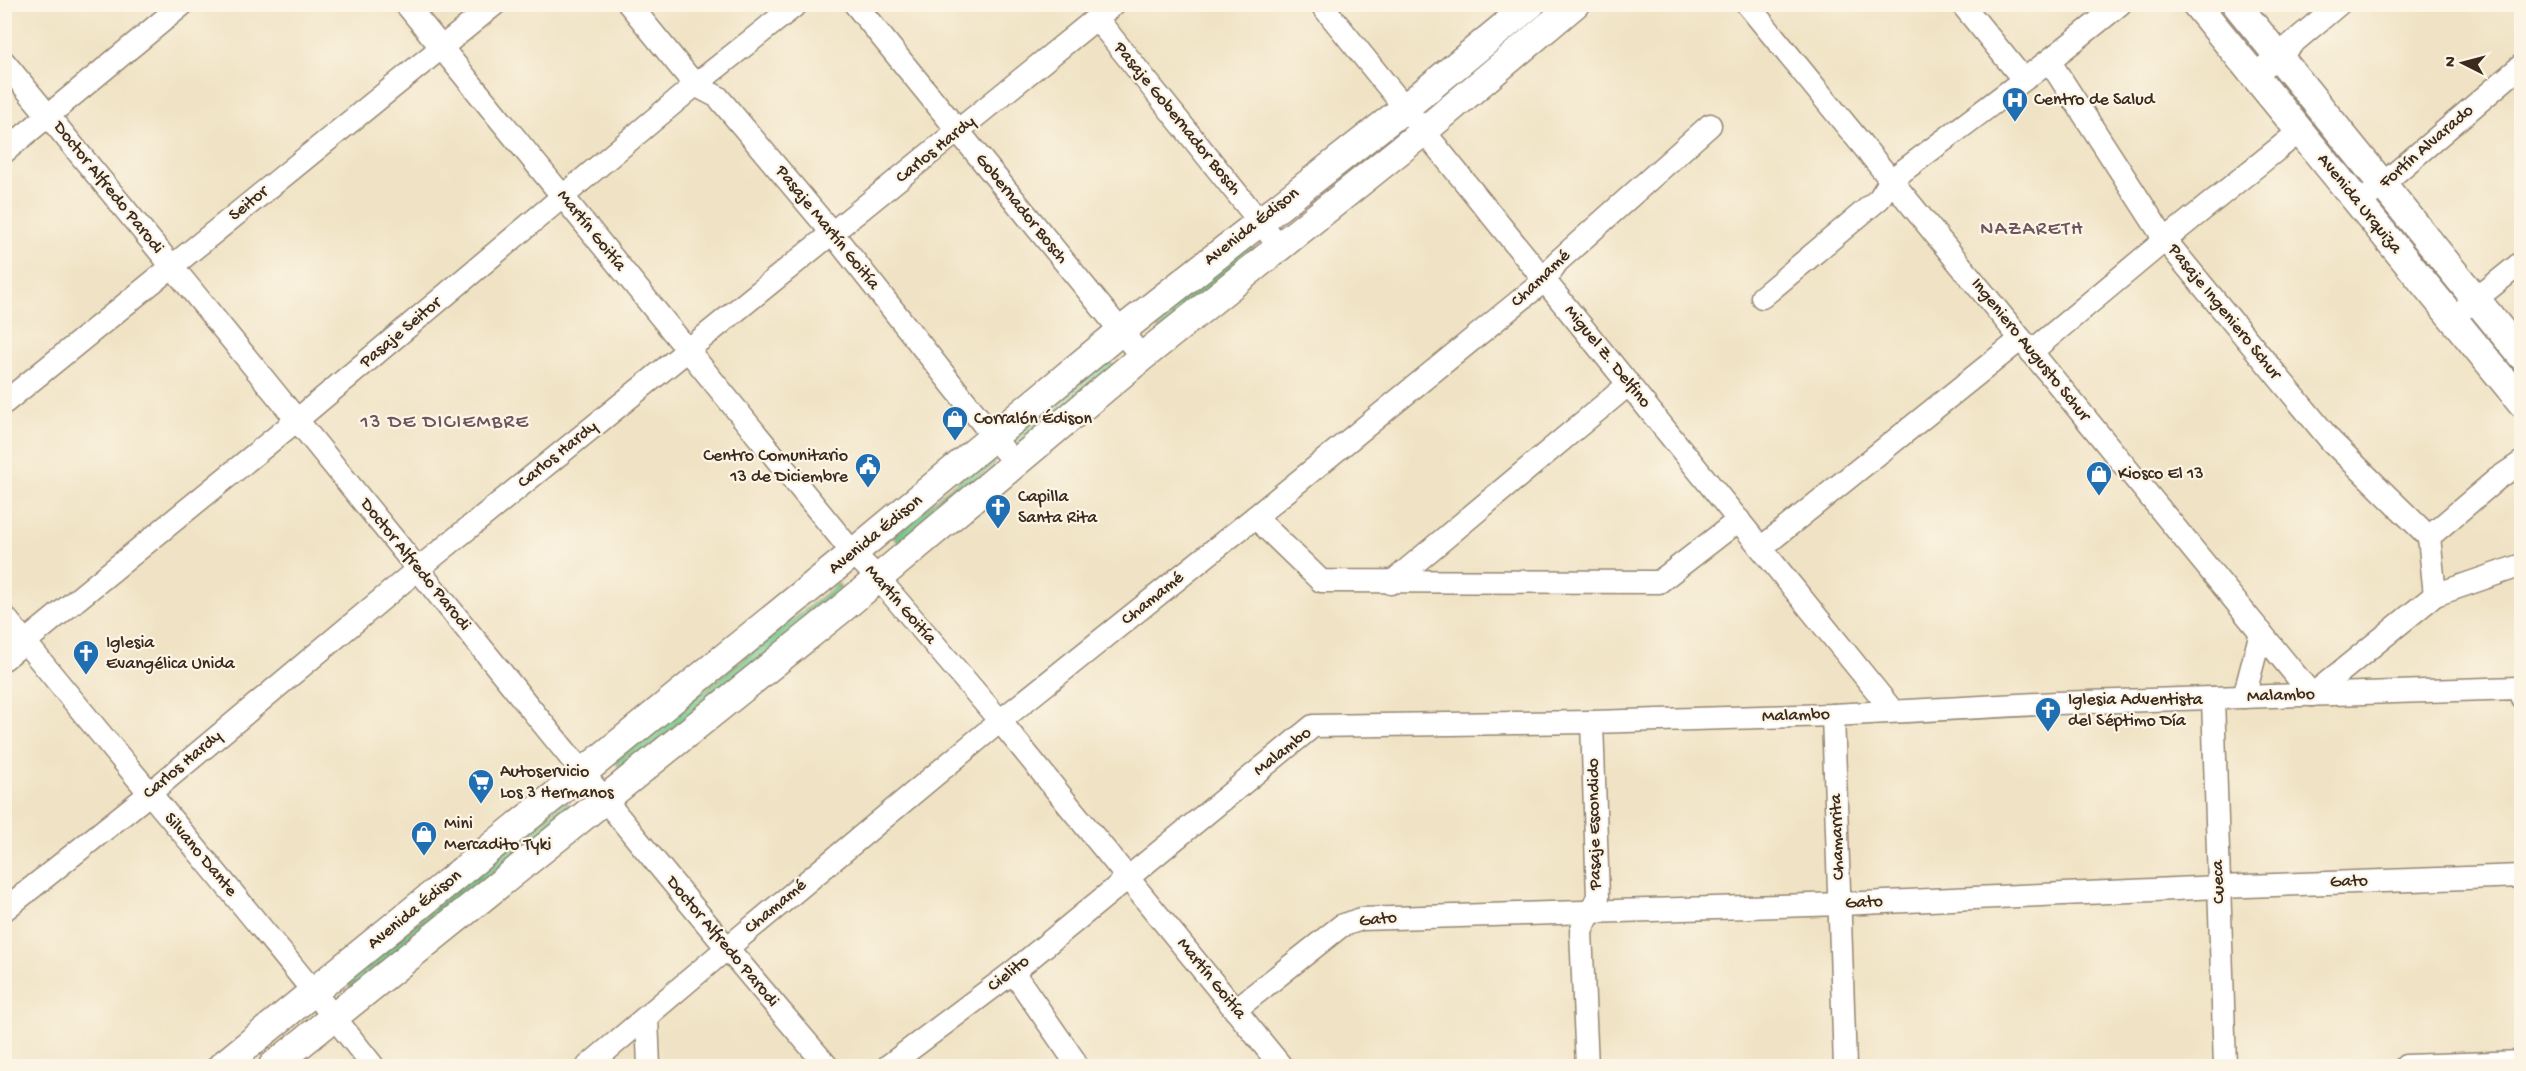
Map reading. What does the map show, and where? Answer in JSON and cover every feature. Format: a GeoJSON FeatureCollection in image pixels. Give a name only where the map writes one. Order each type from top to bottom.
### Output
{"type":"FeatureCollection","features":[{"type":"Feature","properties":{"kind":"main road","name":"Avenida Édison"},"geometry":{"type":"LineString","coordinates":[[222,1066],[854,553],[1121,331],[1406,107],[1531,4]]}},
{"type":"Feature","properties":{"kind":"main road","name":"Avenida Édison"},"geometry":{"type":"LineString","coordinates":[[273,1066],[878,578],[1142,357],[1424,130],[1575,4]]}},
{"type":"Feature","properties":{"kind":"main road","name":"Avenida Urquiza"},"geometry":{"type":"LineString","coordinates":[[2196,4],[2522,403]]}},
{"type":"Feature","properties":{"kind":"main road","name":"Avenida Urquiza"},"geometry":{"type":"LineString","coordinates":[[2236,4],[2522,356]]}},
{"type":"Feature","properties":{"kind":"street"},"geometry":{"type":"LineString","coordinates":[[4,152],[183,4]]}},
{"type":"Feature","properties":{"kind":"street","name":"Martín Goitía"},"geometry":{"type":"LineString","coordinates":[[406,4],[854,553],[1000,721],[1281,1066]]}},
{"type":"Feature","properties":{"kind":"street","name":"Seitor"},"geometry":{"type":"LineString","coordinates":[[4,403],[172,265],[443,49],[495,4]]}},
{"type":"Feature","properties":{"kind":"street","name":"Pasaje Martín Goitía"},"geometry":{"type":"LineString","coordinates":[[629,4],[696,85],[718,97],[833,234],[1014,463]]}},
{"type":"Feature","properties":{"kind":"street","name":"Pasaje Seitor"},"geometry":{"type":"LineString","coordinates":[[4,659],[297,420],[696,85],[797,4]]}},
{"type":"Feature","properties":{"kind":"street","name":"Gobernador Bosch"},"geometry":{"type":"LineString","coordinates":[[855,4],[1142,357]]}},
{"type":"Feature","properties":{"kind":"street","name":"Carlos Hardy"},"geometry":{"type":"LineString","coordinates":[[4,910],[149,794],[418,569],[1114,4]]}},
{"type":"Feature","properties":{"kind":"street","name":"Miguel Z. Delfino"},"geometry":{"type":"LineString","coordinates":[[1321,4],[1892,710]]}},
{"type":"Feature","properties":{"kind":"street","name":"Ingeniero Augusto Schur"},"geometry":{"type":"LineString","coordinates":[[1747,4],[2312,695]]}},
{"type":"Feature","properties":{"kind":"street"},"geometry":{"type":"LineString","coordinates":[[1962,4],[2023,79]]}},
{"type":"Feature","properties":{"kind":"street"},"geometry":{"type":"LineString","coordinates":[[1762,297],[1879,199],[1891,180],[2023,79],[2050,62],[2120,4]]}},
{"type":"Feature","properties":{"kind":"street"},"geometry":{"type":"LineString","coordinates":[[2255,75],[2339,4]]}},
{"type":"Feature","properties":{"kind":"street","name":"Pasaje Gobernador Bosch"},"geometry":{"type":"LineString","coordinates":[[1097,19],[1280,247]]}},
{"type":"Feature","properties":{"kind":"street","name":"Doctor Alfredo Parodi"},"geometry":{"type":"LineString","coordinates":[[4,62],[172,265],[726,949],[827,1066]]}},
{"type":"Feature","properties":{"kind":"street","name":"Pasaje Ingeniero Schur"},"geometry":{"type":"LineString","coordinates":[[2050,62],[2165,240],[2331,441],[2428,537]]}},
{"type":"Feature","properties":{"kind":"street","name":"Fortín Alvarado"},"geometry":{"type":"LineString","coordinates":[[2357,203],[2384,185],[2522,65]]}},
{"type":"Feature","properties":{"kind":"street","name":"Chamamé"},"geometry":{"type":"LineString","coordinates":[[588,1066],[1000,721],[1255,517],[1545,280],[1557,262],[1710,125]]}},
{"type":"Feature","properties":{"kind":"street"},"geometry":{"type":"LineString","coordinates":[[1761,548],[2165,240],[2300,131]]}},
{"type":"Feature","properties":{"kind":"street"},"geometry":{"type":"LineString","coordinates":[[2453,318],[2522,262]]}},
{"type":"Feature","properties":{"kind":"street"},"geometry":{"type":"LineString","coordinates":[[1391,583],[1629,384]]}},
{"type":"Feature","properties":{"kind":"street"},"geometry":{"type":"LineString","coordinates":[[2435,595],[2428,537],[2497,479],[2522,462]]}},
{"type":"Feature","properties":{"kind":"street"},"geometry":{"type":"LineString","coordinates":[[1255,517],[1322,581],[1391,583],[1659,582],[1739,520]]}},
{"type":"Feature","properties":{"kind":"street"},"geometry":{"type":"LineString","coordinates":[[2312,695],[2435,595],[2522,565]]}},
{"type":"Feature","properties":{"kind":"street","name":"Silvano Dante"},"geometry":{"type":"LineString","coordinates":[[4,616],[373,1066]]}},
{"type":"Feature","properties":{"kind":"street"},"geometry":{"type":"LineString","coordinates":[[2244,697],[2261,632]]}},
{"type":"Feature","properties":{"kind":"street","name":"Malambo"},"geometry":{"type":"LineString","coordinates":[[1128,879],[1313,726],[1592,722],[1833,715],[1892,710],[2312,695],[2520,693]]}},
{"type":"Feature","properties":{"kind":"street","name":"Cueca"},"geometry":{"type":"LineString","coordinates":[[2213,698],[2225,1066]]}},
{"type":"Feature","properties":{"kind":"street","name":"Chamarrita"},"geometry":{"type":"LineString","coordinates":[[1833,715],[1845,1066]]}},
{"type":"Feature","properties":{"kind":"street","name":"Pasaje Escondido"},"geometry":{"type":"LineString","coordinates":[[1587,1066],[1581,931],[1598,897],[1592,722]]}},
{"type":"Feature","properties":{"kind":"street","name":"Gato"},"geometry":{"type":"LineString","coordinates":[[1235,1010],[1341,926],[1361,919],[1841,904],[2522,876]]}},
{"type":"Feature","properties":{"kind":"street","name":"Cielito"},"geometry":{"type":"LineString","coordinates":[[888,1066],[1013,972],[1128,879]]}},
{"type":"Feature","properties":{"kind":"street"},"geometry":{"type":"LineString","coordinates":[[1013,972],[1074,1060],[1074,1066]]}},
{"type":"Feature","properties":{"kind":"street"},"geometry":{"type":"LineString","coordinates":[[647,1018],[649,1066]]}},
{"type":"Feature","properties":{"kind":"street"},"geometry":{"type":"LineString","coordinates":[[2406,1066],[2522,1062]]}},
{"type":"Feature","properties":{"kind":"green space"},"geometry":{"type":"Polygon","coordinates":[[[1249,243],[1257,253],[1160,331],[1152,322],[1249,243]]]}},
{"type":"Feature","properties":{"kind":"green space"},"geometry":{"type":"Polygon","coordinates":[[[1107,358],[1114,367],[1021,444],[1014,436],[1107,358]]]}},
{"type":"Feature","properties":{"kind":"green space"},"geometry":{"type":"Polygon","coordinates":[[[988,456],[995,464],[900,544],[893,536],[988,456]]]}},
{"type":"Feature","properties":{"kind":"green space"},"geometry":{"type":"Polygon","coordinates":[[[838,584],[844,593],[622,770],[615,761],[838,584]]]}},
{"type":"Feature","properties":{"kind":"green space"},"geometry":{"type":"Polygon","coordinates":[[[565,800],[573,810],[353,990],[345,981],[565,800]]]}},
{"type":"Feature","properties":{"kind":"place","name":"Centro de Salud"},"geometry":{"type":"Point","coordinates":[2015,123]}},
{"type":"Feature","properties":{"kind":"place","name":"Corralón Édison"},"geometry":{"type":"Point","coordinates":[955,442]}},
{"type":"Feature","properties":{"kind":"place","name":"Centro Comunitario 13 de Diciembre"},"geometry":{"type":"Point","coordinates":[868,489]}},
{"type":"Feature","properties":{"kind":"place","name":"Kiosco El 13"},"geometry":{"type":"Point","coordinates":[2099,497]}},
{"type":"Feature","properties":{"kind":"place","name":"Capilla Santa Rita"},"geometry":{"type":"Point","coordinates":[998,530]}},
{"type":"Feature","properties":{"kind":"place","name":"Iglesia Evangélica Unida"},"geometry":{"type":"Point","coordinates":[86,676]}},
{"type":"Feature","properties":{"kind":"place","name":"Iglesia Adventista del Séptimo Día"},"geometry":{"type":"Point","coordinates":[2048,733]}},
{"type":"Feature","properties":{"kind":"place","name":"Autoservicio Los 3 Hermanos"},"geometry":{"type":"Point","coordinates":[481,805]}},
{"type":"Feature","properties":{"kind":"place","name":"Mini Mercadito Tyki"},"geometry":{"type":"Point","coordinates":[424,857]}},
{"type":"Feature","properties":{"kind":"district","name":"NAZARETH"},"geometry":{"type":"Point","coordinates":[2032,230]}},
{"type":"Feature","properties":{"kind":"district","name":"13 DE DICIEMBRE"},"geometry":{"type":"Point","coordinates":[445,423]}}]}
